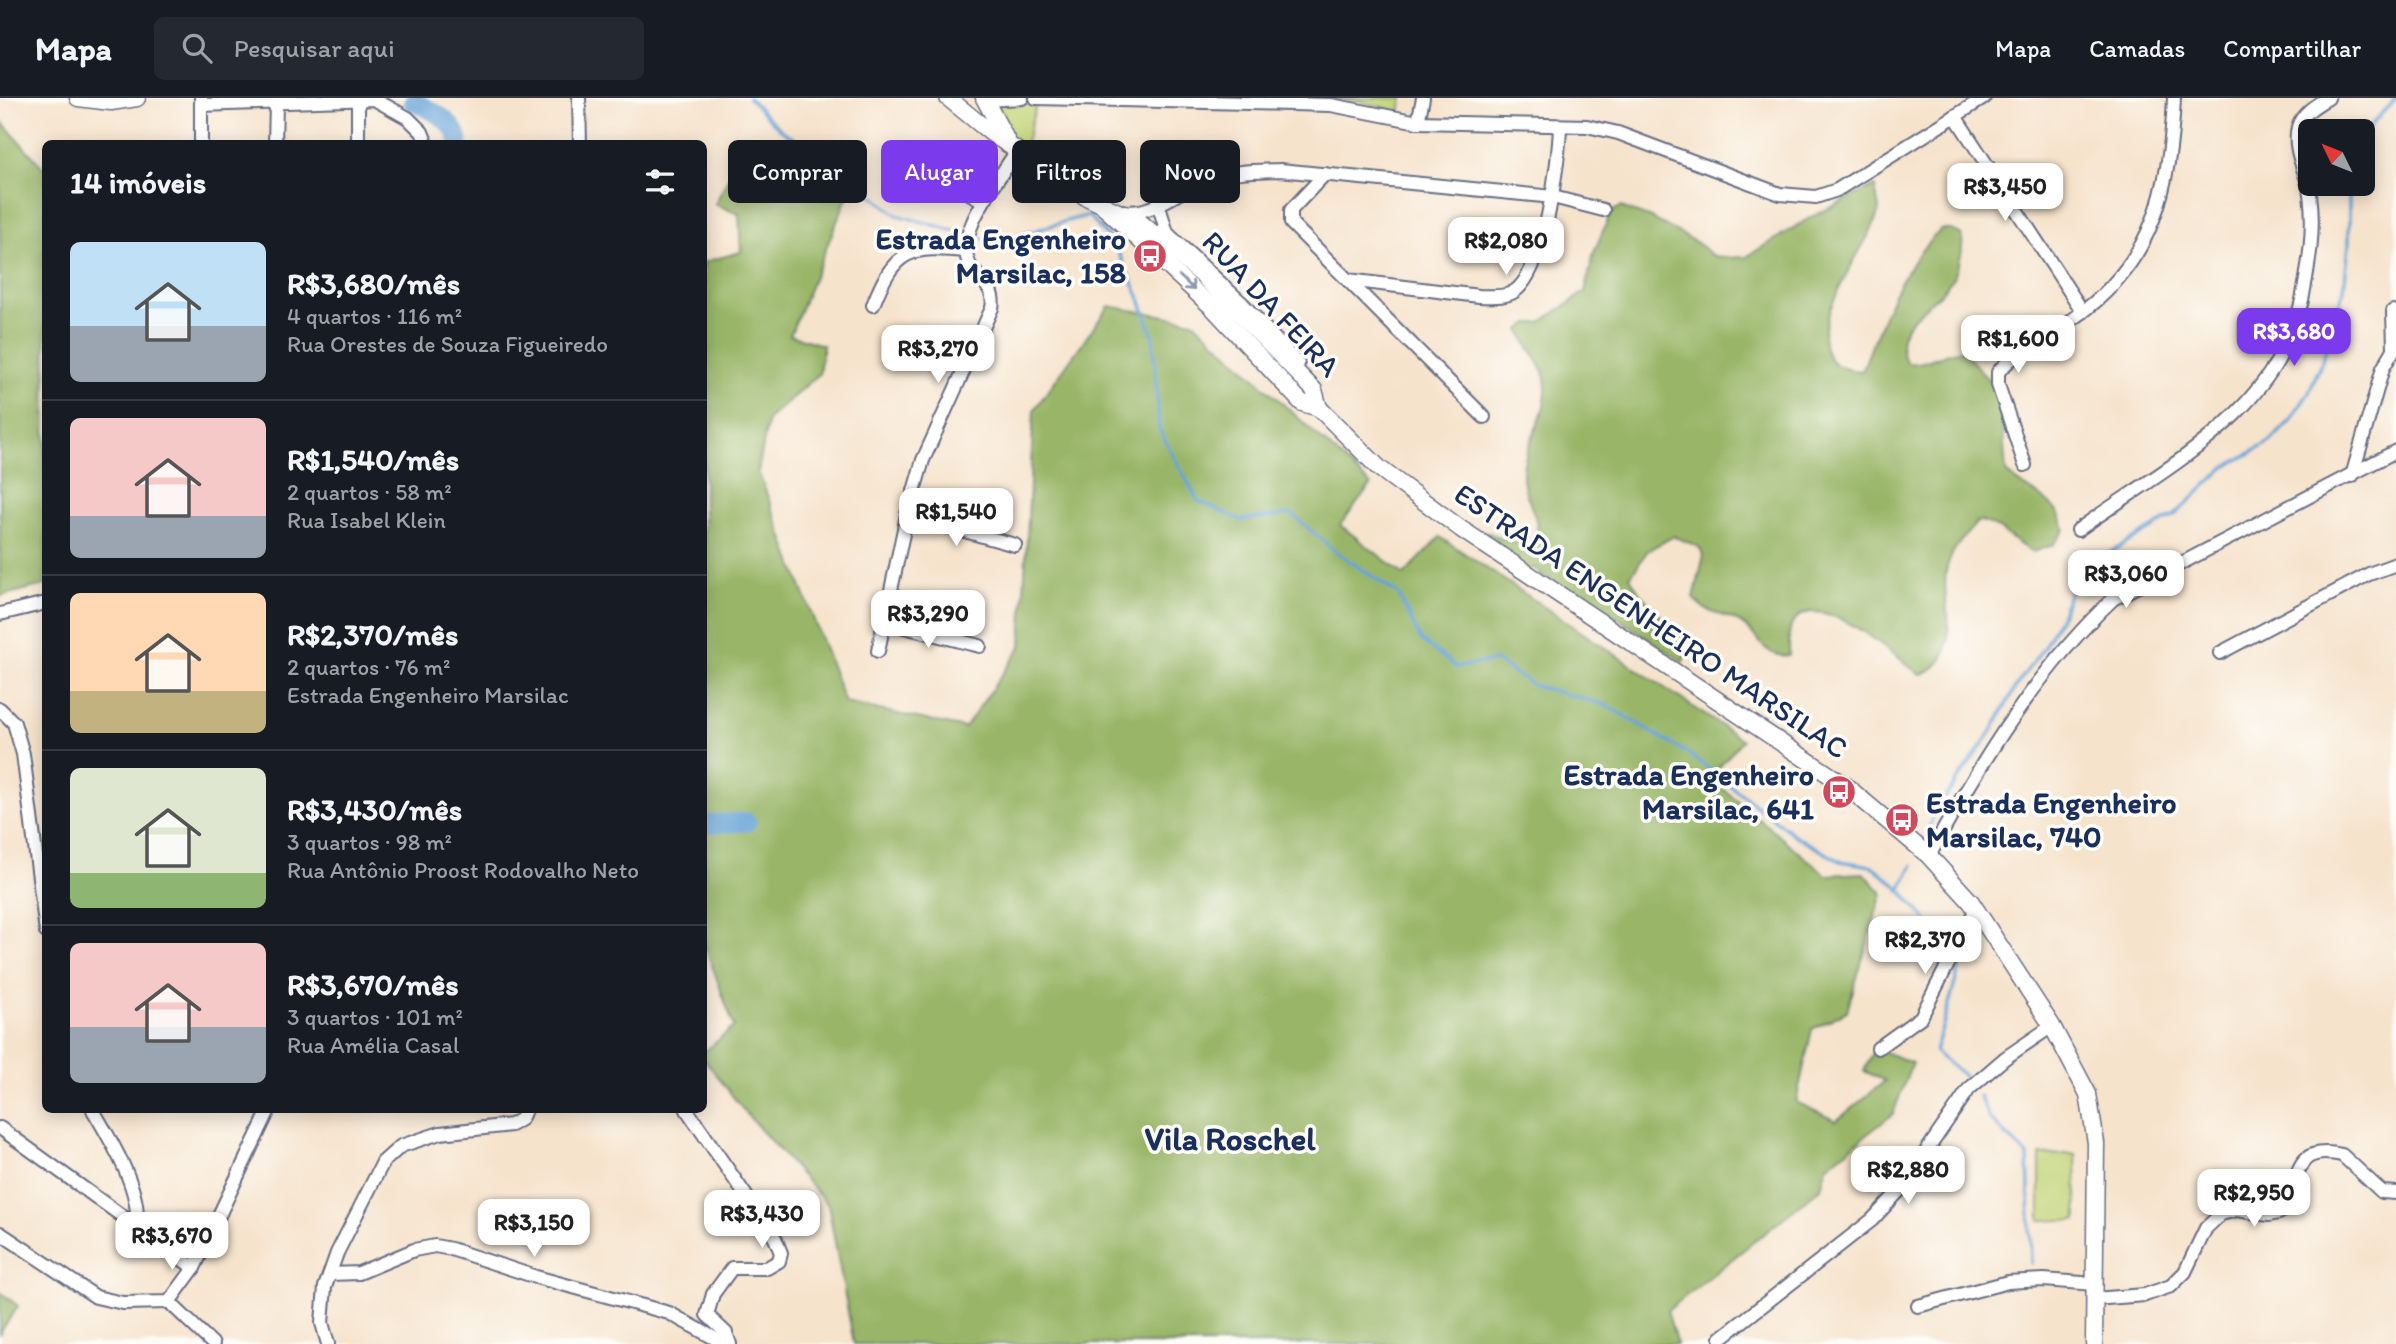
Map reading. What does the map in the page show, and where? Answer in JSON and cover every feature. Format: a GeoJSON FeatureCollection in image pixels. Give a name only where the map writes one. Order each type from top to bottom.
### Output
{"type":"FeatureCollection","features":[{"type":"Feature","properties":{"kind":"main road"},"geometry":{"type":"LineString","coordinates":[[78,98],[111,102],[137,98]]}},
{"type":"Feature","properties":{"kind":"main road","name":"ESTRADA ENGENHEIRO MARSILAC"},"geometry":{"type":"LineString","coordinates":[[948,98],[991,133],[1012,146]]}},
{"type":"Feature","properties":{"kind":"main road","name":"ESTRADA ENGENHEIRO MARSILAC"},"geometry":{"type":"LineString","coordinates":[[985,99],[1012,146]]}},
{"type":"Feature","properties":{"kind":"main road","name":"ESTRADA ENGENHEIRO MARSILAC"},"geometry":{"type":"LineString","coordinates":[[1098,203],[1213,308],[1302,403],[1323,412],[1379,468],[1419,499],[1828,773],[1929,856],[1976,909],[2052,1026],[2088,1094],[2094,1119],[2094,1344]]}},
{"type":"Feature","properties":{"kind":"main road","name":"ESTRADA ENGENHEIRO MARSILAC"},"geometry":{"type":"LineString","coordinates":[[1105,208],[1143,216],[1314,390],[1323,412]]}},
{"type":"Feature","properties":{"kind":"main road"},"geometry":{"type":"LineString","coordinates":[[1143,216],[1141,243],[1157,247],[1166,238]]}},
{"type":"Feature","properties":{"kind":"street"},"geometry":{"type":"LineString","coordinates":[[579,98],[580,140]]}},
{"type":"Feature","properties":{"kind":"street"},"geometry":{"type":"LineString","coordinates":[[985,99],[1022,98]]}},
{"type":"Feature","properties":{"kind":"street"},"geometry":{"type":"LineString","coordinates":[[1036,98],[1331,105],[1418,122],[1587,125],[1618,133],[1752,185],[1800,198],[1816,197],[1837,190],[1984,98]]}},
{"type":"Feature","properties":{"kind":"street"},"geometry":{"type":"LineString","coordinates":[[1418,122],[1423,98]]}},
{"type":"Feature","properties":{"kind":"street"},"geometry":{"type":"LineString","coordinates":[[2025,465],[1998,385],[1998,372],[2018,354],[2083,312],[2125,274],[2146,235],[2166,177],[2172,148],[2174,98]]}},
{"type":"Feature","properties":{"kind":"street"},"geometry":{"type":"LineString","coordinates":[[2078,530],[2199,448],[2256,391],[2279,360],[2298,314],[2312,244],[2311,203],[2299,157],[2298,124],[2306,113],[2328,98]]}},
{"type":"Feature","properties":{"kind":"street"},"geometry":{"type":"LineString","coordinates":[[201,140],[201,101],[276,104],[374,99],[396,110],[422,132],[425,140]]}},
{"type":"Feature","properties":{"kind":"street"},"geometry":{"type":"LineString","coordinates":[[358,100],[358,140]]}},
{"type":"Feature","properties":{"kind":"street"},"geometry":{"type":"LineString","coordinates":[[275,140],[276,104]]}},
{"type":"Feature","properties":{"kind":"street"},"geometry":{"type":"LineString","coordinates":[[1955,116],[2083,312]]}},
{"type":"Feature","properties":{"kind":"street"},"geometry":{"type":"LineString","coordinates":[[1348,280],[1479,296],[1508,295],[1523,282],[1531,268],[1553,197],[1560,126]]}},
{"type":"Feature","properties":{"kind":"street"},"geometry":{"type":"LineString","coordinates":[[998,173],[1012,146]]}},
{"type":"Feature","properties":{"kind":"street"},"geometry":{"type":"LineString","coordinates":[[1240,171],[1280,170],[1553,197],[1603,211]]}},
{"type":"Feature","properties":{"kind":"street"},"geometry":{"type":"LineString","coordinates":[[1325,174],[1297,202],[1289,216],[1296,230],[1484,417]]}},
{"type":"Feature","properties":{"kind":"street"},"geometry":{"type":"LineString","coordinates":[[878,651],[907,515],[930,442],[992,308],[991,290],[970,265],[967,251],[969,233],[982,203]]}},
{"type":"Feature","properties":{"kind":"street"},"geometry":{"type":"LineString","coordinates":[[1143,216],[1158,203],[1166,238]]}},
{"type":"Feature","properties":{"kind":"street"},"geometry":{"type":"LineString","coordinates":[[873,305],[893,268],[910,252],[928,247],[967,251]]}},
{"type":"Feature","properties":{"kind":"street"},"geometry":{"type":"LineString","coordinates":[[2352,476],[2378,384],[2395,347],[2393,311]]}},
{"type":"Feature","properties":{"kind":"street"},"geometry":{"type":"LineString","coordinates":[[1929,856],[1970,784],[2041,681],[2088,624],[2113,599],[2396,451]]}},
{"type":"Feature","properties":{"kind":"street"},"geometry":{"type":"LineString","coordinates":[[907,515],[1015,545]]}},
{"type":"Feature","properties":{"kind":"street"},"geometry":{"type":"LineString","coordinates":[[2220,653],[2369,574],[2396,565]]}},
{"type":"Feature","properties":{"kind":"street"},"geometry":{"type":"LineString","coordinates":[[0,614],[42,604]]}},
{"type":"Feature","properties":{"kind":"street"},"geometry":{"type":"LineString","coordinates":[[884,622],[980,646]]}},
{"type":"Feature","properties":{"kind":"street"},"geometry":{"type":"LineString","coordinates":[[0,709],[14,723],[23,754],[42,901]]}},
{"type":"Feature","properties":{"kind":"street"},"geometry":{"type":"LineString","coordinates":[[1878,1048],[1921,1017],[1976,909]]}},
{"type":"Feature","properties":{"kind":"street"},"geometry":{"type":"LineString","coordinates":[[1721,1338],[1872,1220],[1899,1191],[1969,1089],[2005,1058],[2052,1026]]}},
{"type":"Feature","properties":{"kind":"street"},"geometry":{"type":"LineString","coordinates":[[94,1113],[135,1196],[139,1213],[136,1226]]}},
{"type":"Feature","properties":{"kind":"street"},"geometry":{"type":"LineString","coordinates":[[169,1302],[194,1268],[268,1113]]}},
{"type":"Feature","properties":{"kind":"street"},"geometry":{"type":"LineString","coordinates":[[328,1344],[322,1313],[330,1274],[366,1193],[392,1152],[440,1132],[511,1125],[521,1119],[524,1113]]}},
{"type":"Feature","properties":{"kind":"street"},"geometry":{"type":"LineString","coordinates":[[689,1113],[775,1238],[781,1253],[779,1261],[767,1268],[732,1268],[713,1294],[707,1315],[726,1333],[728,1344]]}},
{"type":"Feature","properties":{"kind":"street"},"geometry":{"type":"LineString","coordinates":[[0,1128],[194,1268]]}},
{"type":"Feature","properties":{"kind":"street"},"geometry":{"type":"LineString","coordinates":[[1918,1306],[2008,1282],[2044,1280],[2095,1291],[2145,1295],[2171,1286],[2185,1272],[2210,1222],[2221,1214],[2237,1210],[2269,1215],[2279,1213],[2291,1202],[2296,1171],[2307,1159],[2317,1155],[2342,1155],[2382,1192],[2396,1193]]}},
{"type":"Feature","properties":{"kind":"street"},"geometry":{"type":"LineString","coordinates":[[0,1233],[96,1297],[123,1303],[169,1302],[213,1344]]}},
{"type":"Feature","properties":{"kind":"street"},"geometry":{"type":"LineString","coordinates":[[330,1274],[359,1273],[414,1250],[435,1246],[546,1280],[669,1313],[728,1344]]}},
{"type":"Feature","properties":{"kind":"green space"},"geometry":{"type":"Polygon","coordinates":[[[1278,98],[1403,98],[1400,112],[1359,101],[1278,98]]]}},
{"type":"Feature","properties":{"kind":"green space"},"geometry":{"type":"Polygon","coordinates":[[[995,101],[1036,105],[1027,140],[1015,140],[1006,131],[995,101]]]}},
{"type":"Feature","properties":{"kind":"green space"},"geometry":{"type":"Polygon","coordinates":[[[0,120],[42,167],[42,586],[0,596],[0,120]]]}},
{"type":"Feature","properties":{"kind":"green space"},"geometry":{"type":"Polygon","coordinates":[[[728,179],[728,203],[845,203],[790,335],[823,345],[819,374],[768,419],[758,471],[845,703],[965,728],[1021,647],[1034,410],[1109,306],[1193,321],[1371,485],[1340,525],[1404,575],[1440,537],[1742,740],[1710,778],[1826,875],[1864,873],[1882,893],[1847,1011],[1812,1029],[1796,1102],[1836,1121],[1885,1081],[1864,1071],[1875,1048],[1912,1063],[1893,1114],[1827,1166],[1821,1188],[1667,1311],[1677,1344],[854,1344],[828,1205],[745,1112],[707,1063],[707,1050],[734,1027],[707,951],[707,261],[741,252],[739,214],[715,204],[728,179]]]}},
{"type":"Feature","properties":{"kind":"green space"},"geometry":{"type":"Polygon","coordinates":[[[1875,186],[1879,210],[1831,306],[1825,330],[1825,350],[1837,365],[1862,371],[1893,296],[1914,261],[1941,230],[1952,230],[1962,235],[1961,255],[1954,276],[1905,329],[1902,350],[1907,363],[1914,363],[1962,350],[2003,396],[2006,472],[2048,502],[2061,518],[2065,529],[2053,545],[2033,552],[1993,526],[1978,521],[1950,557],[1945,586],[1947,644],[1943,657],[1934,667],[1920,675],[1857,628],[1819,612],[1803,614],[1792,624],[1789,655],[1772,653],[1744,625],[1698,603],[1694,598],[1704,555],[1699,547],[1674,536],[1648,550],[1630,577],[1641,595],[1685,642],[1688,652],[1683,662],[1578,591],[1559,588],[1535,568],[1522,570],[1489,542],[1486,532],[1519,543],[1538,536],[1523,473],[1528,449],[1545,403],[1545,378],[1520,330],[1529,323],[1540,323],[1585,292],[1594,252],[1611,212],[1621,207],[1651,218],[1696,242],[1712,255],[1722,258],[1746,257],[1813,216],[1875,186]]]}},
{"type":"Feature","properties":{"kind":"green space"},"geometry":{"type":"Polygon","coordinates":[[[2076,1154],[2077,1220],[2040,1220],[2040,1155],[2076,1154]]]}},
{"type":"Feature","properties":{"kind":"green space"},"geometry":{"type":"Polygon","coordinates":[[[0,1292],[18,1306],[0,1333],[0,1292]]]}},
{"type":"Feature","properties":{"kind":"waterway"},"geometry":{"type":"LineString","coordinates":[[749,98],[784,132],[810,145],[897,215],[960,232]]}},
{"type":"Feature","properties":{"kind":"waterway"},"geometry":{"type":"LineString","coordinates":[[2375,121],[2396,98]]}},
{"type":"Feature","properties":{"kind":"waterway"},"geometry":{"type":"LineString","coordinates":[[413,102],[435,112],[448,122],[458,140]]}},
{"type":"Feature","properties":{"kind":"waterway"},"geometry":{"type":"LineString","coordinates":[[1927,836],[1934,813],[1992,731],[2016,686],[2044,647],[2063,611],[2077,572],[2175,515],[2224,468],[2270,442],[2291,420],[2309,392],[2322,361],[2344,289],[2349,244],[2349,196]]}},
{"type":"Feature","properties":{"kind":"waterway"},"geometry":{"type":"LineString","coordinates":[[976,237],[989,239],[1017,236],[1089,216],[1115,245],[1139,296],[1153,336],[1159,429],[1198,501],[1241,520],[1292,514],[1335,551],[1398,594],[1421,640],[1456,667],[1496,661],[1532,685],[1606,705],[1692,756],[1797,837],[1840,861],[1872,866],[1895,884],[1952,949]]}},
{"type":"Feature","properties":{"kind":"waterway"},"geometry":{"type":"LineString","coordinates":[[707,824],[747,822]]}},
{"type":"Feature","properties":{"kind":"waterway"},"geometry":{"type":"LineString","coordinates":[[1900,890],[1913,865]]}},
{"type":"Feature","properties":{"kind":"waterway"},"geometry":{"type":"LineString","coordinates":[[1958,955],[1962,959],[1935,1052],[1967,1078]]}},
{"type":"Feature","properties":{"kind":"waterway"},"geometry":{"type":"LineString","coordinates":[[1979,1096],[1989,1118],[2028,1156],[2031,1263]]}},
{"type":"Feature","properties":{"kind":"place","name":"Estrada Engenheiro Marsilac, 158"},"geometry":{"type":"Point","coordinates":[1150,256]}},
{"type":"Feature","properties":{"kind":"place","name":"Estrada Engenheiro Marsilac, 641"},"geometry":{"type":"Point","coordinates":[1839,792]}},
{"type":"Feature","properties":{"kind":"place","name":"Estrada Engenheiro Marsilac, 740"},"geometry":{"type":"Point","coordinates":[1902,820]}},
{"type":"Feature","properties":{"kind":"district","name":"Vila Roschel"},"geometry":{"type":"Point","coordinates":[1230,1138]}}]}
